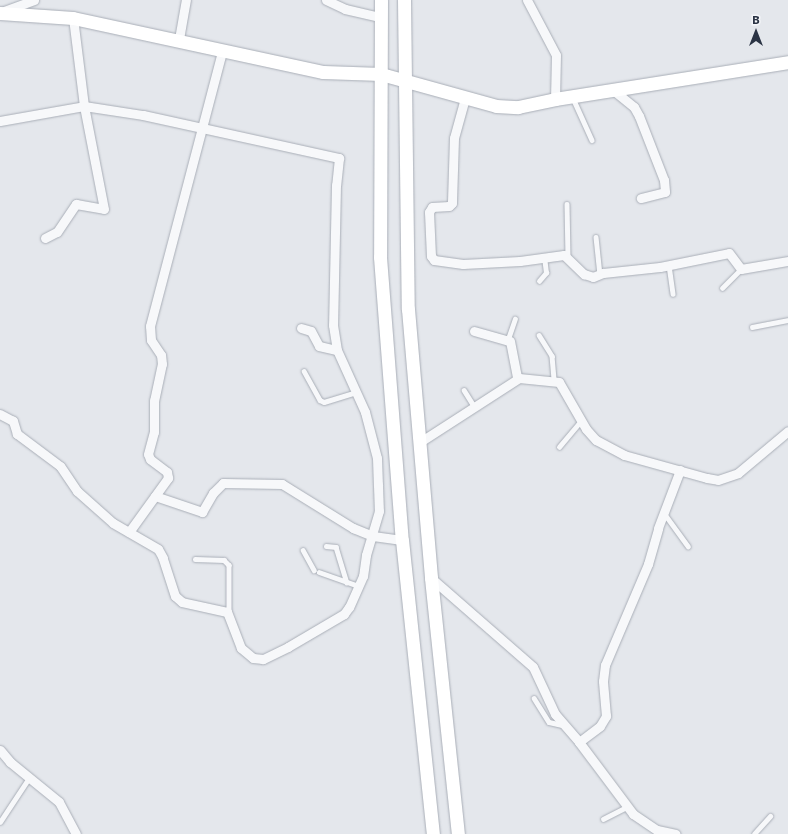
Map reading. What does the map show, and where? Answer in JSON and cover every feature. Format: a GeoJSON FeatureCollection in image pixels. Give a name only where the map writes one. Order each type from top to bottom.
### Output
{"type":"FeatureCollection","features":[{"type":"Feature","properties":{"kind":"street"},"geometry":{"type":"LineString","coordinates":[[0,13],[34,0]]}},
{"type":"Feature","properties":{"kind":"street"},"geometry":{"type":"LineString","coordinates":[[179,39],[186,0]]}},
{"type":"Feature","properties":{"kind":"street"},"geometry":{"type":"LineString","coordinates":[[326,0],[345,9],[381,17]]}},
{"type":"Feature","properties":{"kind":"street"},"geometry":{"type":"LineString","coordinates":[[381,0],[380,257],[402,540],[433,834]]}},
{"type":"Feature","properties":{"kind":"street"},"geometry":{"type":"LineString","coordinates":[[404,0],[408,309],[431,578],[458,834]]}},
{"type":"Feature","properties":{"kind":"street"},"geometry":{"type":"LineString","coordinates":[[527,0],[556,55],[555,99]]}},
{"type":"Feature","properties":{"kind":"street"},"geometry":{"type":"LineString","coordinates":[[0,13],[73,18],[179,39],[222,51],[323,72],[381,74],[496,106],[518,107],[572,96],[788,62]]}},
{"type":"Feature","properties":{"kind":"street"},"geometry":{"type":"LineString","coordinates":[[45,238],[58,232],[76,204],[104,209],[84,106],[73,18]]}},
{"type":"Feature","properties":{"kind":"street"},"geometry":{"type":"LineString","coordinates":[[129,532],[168,475],[148,454],[154,432],[154,402],[162,364],[161,355],[152,340],[150,326],[222,51]]}},
{"type":"Feature","properties":{"kind":"street"},"geometry":{"type":"LineString","coordinates":[[613,90],[634,107],[639,116],[664,180],[665,192],[641,198]]}},
{"type":"Feature","properties":{"kind":"street"},"geometry":{"type":"LineString","coordinates":[[465,98],[454,138],[452,202],[449,206],[432,207],[428,212],[433,259],[463,264],[559,255],[568,256],[588,276],[669,265],[729,253],[741,269],[788,261]]}},
{"type":"Feature","properties":{"kind":"street"},"geometry":{"type":"LineString","coordinates":[[0,121],[84,106],[143,115],[339,158],[332,303],[337,350],[358,392],[377,458],[378,511],[359,586],[344,614],[263,659],[253,658],[241,648],[229,614],[222,610],[182,602],[175,596],[169,584],[161,553],[129,532],[77,491],[60,466],[20,437],[14,421],[0,414]]}},
{"type":"Feature","properties":{"kind":"street"},"geometry":{"type":"LineString","coordinates":[[302,328],[311,331],[319,346],[337,350]]}},
{"type":"Feature","properties":{"kind":"street"},"geometry":{"type":"LineString","coordinates":[[474,331],[508,339],[517,378]]}},
{"type":"Feature","properties":{"kind":"street"},"geometry":{"type":"LineString","coordinates":[[420,442],[517,378],[554,380],[559,382],[581,421],[596,440],[624,455],[718,480],[729,478],[738,473],[788,431]]}},
{"type":"Feature","properties":{"kind":"street"},"geometry":{"type":"LineString","coordinates":[[579,742],[600,726],[606,716],[603,681],[605,665],[648,564],[664,513],[680,470]]}},
{"type":"Feature","properties":{"kind":"street"},"geometry":{"type":"LineString","coordinates":[[155,496],[202,512],[213,493],[224,483],[282,484],[337,520],[372,536],[402,540]]}},
{"type":"Feature","properties":{"kind":"street"},"geometry":{"type":"LineString","coordinates":[[431,578],[528,662],[538,676],[555,714],[579,742],[627,807],[644,824],[657,830],[676,834]]}},
{"type":"Feature","properties":{"kind":"street"},"geometry":{"type":"LineString","coordinates":[[0,750],[29,778],[59,802],[76,834]]}},
{"type":"Feature","properties":{"kind":"lane"},"geometry":{"type":"LineString","coordinates":[[572,96],[592,140]]}},
{"type":"Feature","properties":{"kind":"lane"},"geometry":{"type":"LineString","coordinates":[[567,204],[568,256]]}},
{"type":"Feature","properties":{"kind":"lane"},"geometry":{"type":"LineString","coordinates":[[596,237],[600,274]]}},
{"type":"Feature","properties":{"kind":"lane"},"geometry":{"type":"LineString","coordinates":[[539,281],[546,273],[544,257]]}},
{"type":"Feature","properties":{"kind":"lane"},"geometry":{"type":"LineString","coordinates":[[669,265],[673,294]]}},
{"type":"Feature","properties":{"kind":"lane"},"geometry":{"type":"LineString","coordinates":[[722,288],[741,269]]}},
{"type":"Feature","properties":{"kind":"lane"},"geometry":{"type":"LineString","coordinates":[[508,339],[515,319]]}},
{"type":"Feature","properties":{"kind":"lane"},"geometry":{"type":"LineString","coordinates":[[752,327],[788,320]]}},
{"type":"Feature","properties":{"kind":"lane"},"geometry":{"type":"LineString","coordinates":[[539,335],[552,356],[554,380]]}},
{"type":"Feature","properties":{"kind":"lane"},"geometry":{"type":"LineString","coordinates":[[304,371],[320,400],[324,402],[358,392]]}},
{"type":"Feature","properties":{"kind":"lane"},"geometry":{"type":"LineString","coordinates":[[464,390],[474,406]]}},
{"type":"Feature","properties":{"kind":"lane"},"geometry":{"type":"LineString","coordinates":[[559,447],[581,421]]}},
{"type":"Feature","properties":{"kind":"lane"},"geometry":{"type":"LineString","coordinates":[[664,513],[688,546]]}},
{"type":"Feature","properties":{"kind":"lane"},"geometry":{"type":"LineString","coordinates":[[326,546],[336,547],[347,582]]}},
{"type":"Feature","properties":{"kind":"lane"},"geometry":{"type":"LineString","coordinates":[[303,550],[317,571],[359,586]]}},
{"type":"Feature","properties":{"kind":"lane"},"geometry":{"type":"LineString","coordinates":[[195,560],[224,560],[229,565],[229,614]]}},
{"type":"Feature","properties":{"kind":"lane"},"geometry":{"type":"LineString","coordinates":[[534,698],[549,722],[565,726]]}},
{"type":"Feature","properties":{"kind":"lane"},"geometry":{"type":"LineString","coordinates":[[0,822],[29,778]]}},
{"type":"Feature","properties":{"kind":"lane"},"geometry":{"type":"LineString","coordinates":[[603,819],[627,807]]}},
{"type":"Feature","properties":{"kind":"lane"},"geometry":{"type":"LineString","coordinates":[[754,834],[770,816]]}}]}
